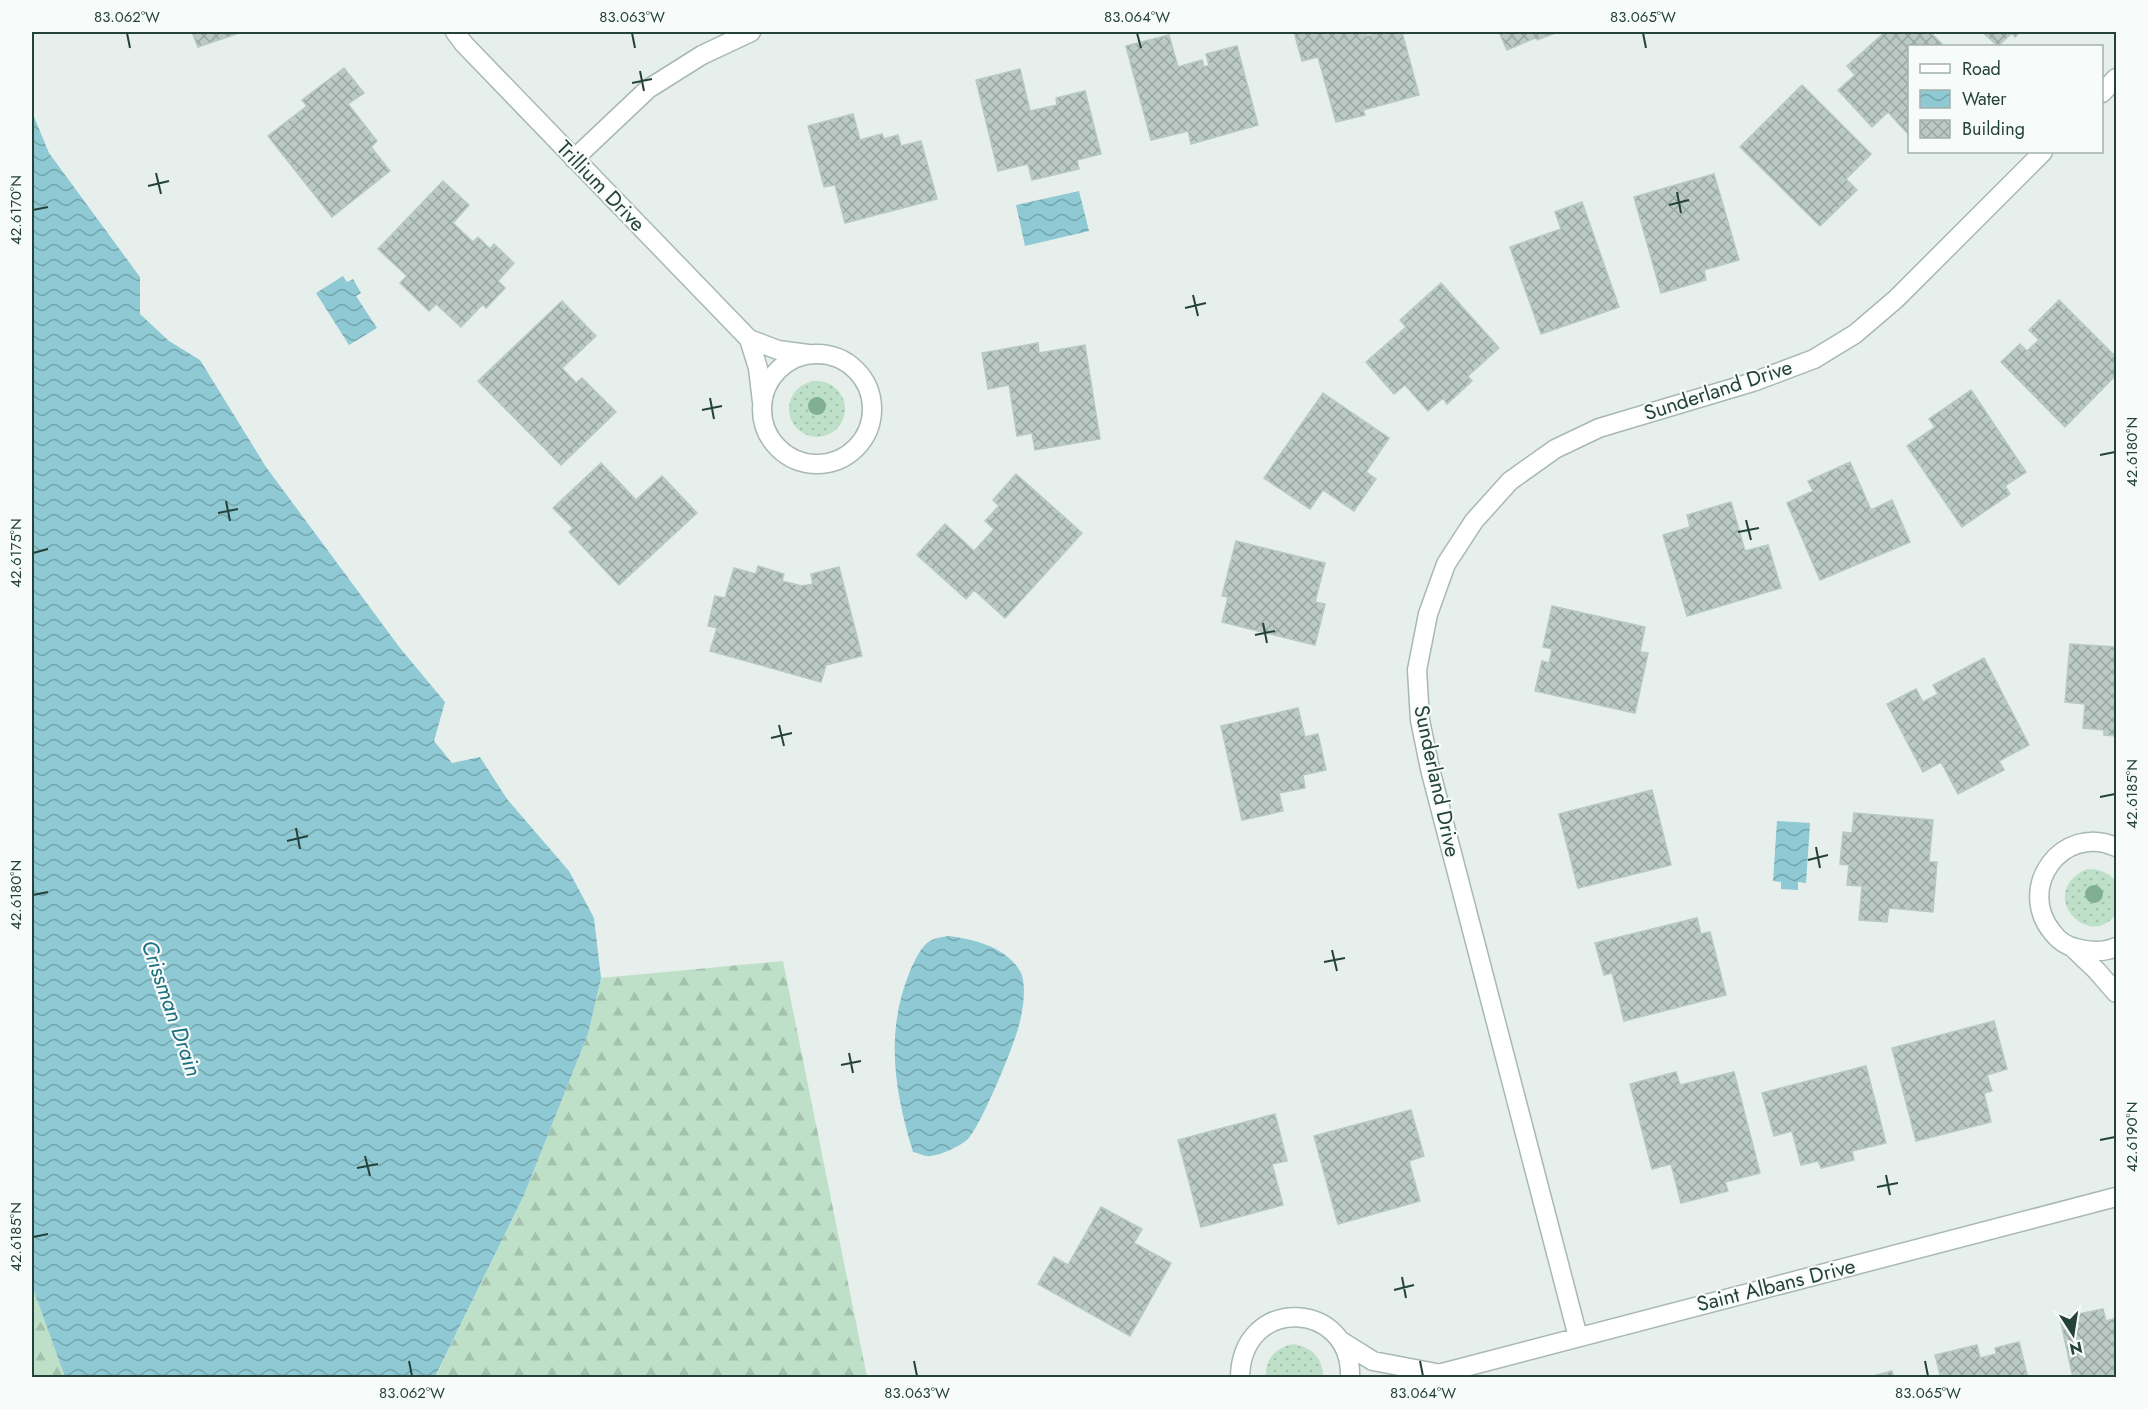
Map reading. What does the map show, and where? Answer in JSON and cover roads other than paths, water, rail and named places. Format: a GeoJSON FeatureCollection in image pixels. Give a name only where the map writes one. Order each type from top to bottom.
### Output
{"type":"FeatureCollection","features":[{"type":"Feature","properties":{"kind":"street","name":"Trillium Drive"},"geometry":{"type":"LineString","coordinates":[[455,32],[574,159],[749,339],[778,350],[829,355],[846,362],[860,373],[869,389],[872,407],[870,425],[862,441],[848,454],[832,462],[814,465],[796,460],[780,450],[769,436],[763,419],[758,368],[749,339]]}},
{"type":"Feature","properties":{"kind":"street"},"geometry":{"type":"LineString","coordinates":[[574,159],[648,89],[702,55],[751,32]]}},
{"type":"Feature","properties":{"kind":"street"},"geometry":{"type":"LineString","coordinates":[[2103,92],[2116,78]]}},
{"type":"Feature","properties":{"kind":"street","name":"Sunderland Drive"},"geometry":{"type":"LineString","coordinates":[[1578,1337],[1430,769],[1420,720],[1417,670],[1428,614],[1446,564],[1474,521],[1510,482],[1555,449],[1599,428],[1754,382],[1804,363],[1855,333],[1896,299],[2042,153]]}},
{"type":"Feature","properties":{"kind":"street"},"geometry":{"type":"LineString","coordinates":[[762,402],[767,384],[778,369],[793,359],[811,354]]}},
{"type":"Feature","properties":{"kind":"street"},"geometry":{"type":"LineString","coordinates":[[2116,847],[2107,843],[2089,842],[2071,846],[2056,856],[2045,871],[2039,888],[2039,906],[2045,924],[2056,938],[2072,947],[2089,952],[2108,951],[2116,946]]}},
{"type":"Feature","properties":{"kind":"street"},"geometry":{"type":"LineString","coordinates":[[2072,947],[2116,993]]}},
{"type":"Feature","properties":{"kind":"street","name":"Saint Albans Drive"},"geometry":{"type":"LineString","coordinates":[[1240,1377],[1241,1359],[1248,1342],[1261,1328],[1276,1320],[1294,1316],[1313,1319],[1329,1328],[1341,1341],[1373,1361],[1429,1375],[2116,1197]]}},
{"type":"Feature","properties":{"kind":"street"},"geometry":{"type":"LineString","coordinates":[[1341,1341],[1349,1358],[1350,1377]]}},
{"type":"Feature","properties":{"kind":"water","name":"Crissman Drain"},"geometry":{"type":"Polygon","coordinates":[[[32,112],[49,153],[140,277],[140,314],[169,341],[200,360],[266,467],[400,648],[445,702],[434,741],[452,763],[480,757],[507,799],[569,871],[594,918],[601,978],[588,1034],[524,1195],[435,1377],[65,1377],[32,1286],[32,112]]]}},
{"type":"Feature","properties":{"kind":"water"},"geometry":{"type":"Polygon","coordinates":[[[1079,191],[1089,231],[1025,246],[1016,205],[1079,191]]]}},
{"type":"Feature","properties":{"kind":"water"},"geometry":{"type":"Polygon","coordinates":[[[343,276],[347,282],[353,279],[361,293],[356,296],[377,328],[349,345],[316,293],[343,276]]]}},
{"type":"Feature","properties":{"kind":"water"},"geometry":{"type":"Polygon","coordinates":[[[1777,821],[1810,823],[1806,883],[1798,882],[1798,890],[1781,889],[1781,882],[1773,881],[1777,821]]]}},
{"type":"Feature","properties":{"kind":"water"},"geometry":{"type":"Polygon","coordinates":[[[948,936],[979,942],[998,950],[1014,963],[1022,976],[1023,1003],[1017,1032],[1005,1064],[974,1131],[968,1139],[956,1147],[941,1154],[929,1156],[913,1152],[906,1129],[897,1084],[895,1039],[902,994],[916,959],[930,941],[948,936]]]}}]}
